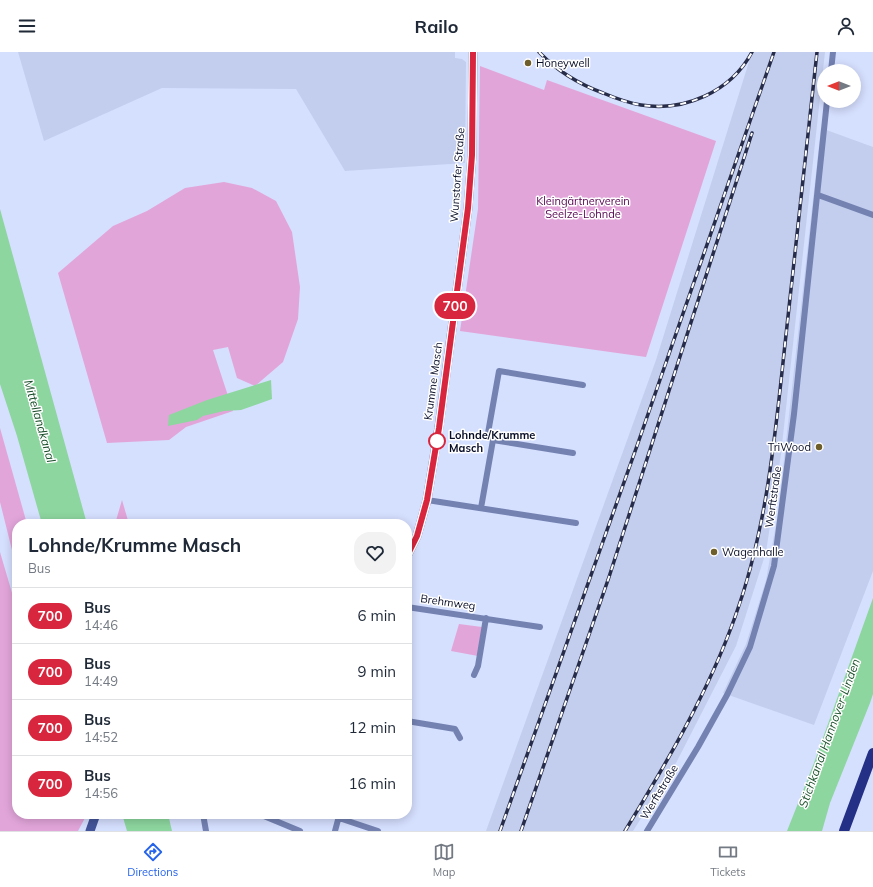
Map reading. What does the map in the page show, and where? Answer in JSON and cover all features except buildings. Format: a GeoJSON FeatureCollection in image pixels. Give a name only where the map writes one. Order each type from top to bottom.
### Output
{"type":"FeatureCollection","features":[{"type":"Feature","properties":{"kind":"main road"},"geometry":{"type":"LineString","coordinates":[[844,831],[873,753]]}},
{"type":"Feature","properties":{"kind":"street","name":"Wunstorfer Straße"},"geometry":{"type":"LineString","coordinates":[[456,300],[468,208],[472,162],[473,52]]}},
{"type":"Feature","properties":{"kind":"street"},"geometry":{"type":"LineString","coordinates":[[832,64],[833,52]]}},
{"type":"Feature","properties":{"kind":"street","name":"Werftstraße"},"geometry":{"type":"LineString","coordinates":[[647,831],[698,747],[750,647],[774,566],[794,414],[826,108]]}},
{"type":"Feature","properties":{"kind":"street"},"geometry":{"type":"LineString","coordinates":[[818,195],[873,215]]}},
{"type":"Feature","properties":{"kind":"street","name":"Krumme Masch"},"geometry":{"type":"LineString","coordinates":[[412,546],[417,536],[427,500],[439,428],[456,300]]}},
{"type":"Feature","properties":{"kind":"street"},"geometry":{"type":"LineString","coordinates":[[573,453],[493,440],[488,433],[499,372],[583,385]]}},
{"type":"Feature","properties":{"kind":"street"},"geometry":{"type":"LineString","coordinates":[[481,508],[493,440]]}},
{"type":"Feature","properties":{"kind":"street"},"geometry":{"type":"LineString","coordinates":[[427,500],[576,522]]}},
{"type":"Feature","properties":{"kind":"street","name":"Brehmweg"},"geometry":{"type":"LineString","coordinates":[[412,607],[540,627]]}},
{"type":"Feature","properties":{"kind":"street","name":"Brehmweg"},"geometry":{"type":"LineString","coordinates":[[474,675],[478,666],[486,618]]}},
{"type":"Feature","properties":{"kind":"street"},"geometry":{"type":"LineString","coordinates":[[412,722],[455,729],[460,738]]}},
{"type":"Feature","properties":{"kind":"street"},"geometry":{"type":"LineString","coordinates":[[90,831],[94,819]]}},
{"type":"Feature","properties":{"kind":"street"},"geometry":{"type":"LineString","coordinates":[[204,819],[206,831]]}},
{"type":"Feature","properties":{"kind":"street"},"geometry":{"type":"LineString","coordinates":[[271,819],[300,831]]}},
{"type":"Feature","properties":{"kind":"street"},"geometry":{"type":"LineString","coordinates":[[335,831],[338,819]]}},
{"type":"Feature","properties":{"kind":"street"},"geometry":{"type":"LineString","coordinates":[[347,819],[378,831]]}},
{"type":"Feature","properties":{"kind":"shaded area"},"geometry":{"type":"Polygon","coordinates":[[[18,52],[455,52],[455,58],[462,59],[466,62],[465,163],[345,171],[296,89],[162,88],[44,141],[18,52]]]}},
{"type":"Feature","properties":{"kind":"shaded area"},"geometry":{"type":"Polygon","coordinates":[[[752,52],[825,52],[824,64],[817,64],[817,108],[819,108],[781,454],[766,552],[736,646],[676,763],[633,831],[486,831],[656,360],[752,52]]]}},
{"type":"Feature","properties":{"kind":"shaded area"},"geometry":{"type":"Polygon","coordinates":[[[821,128],[873,147],[873,571],[814,725],[723,693],[746,644],[766,580],[778,513],[821,128]]]}},
{"type":"Feature","properties":{"kind":"green space","name":"Kleingärtnerverein Seelze-Lohnde"},"geometry":{"type":"Polygon","coordinates":[[[480,66],[544,90],[547,80],[716,141],[646,357],[460,331],[478,209],[480,66]]]}},
{"type":"Feature","properties":{"kind":"green space"},"geometry":{"type":"Polygon","coordinates":[[[224,182],[252,188],[276,201],[292,232],[300,287],[298,319],[283,362],[255,386],[237,378],[228,347],[213,350],[233,411],[186,427],[169,440],[107,443],[58,273],[113,226],[147,211],[185,188],[224,182]]]}},
{"type":"Feature","properties":{"kind":"green space"},"geometry":{"type":"Polygon","coordinates":[[[0,428],[26,519],[12,519],[12,550],[0,502],[0,428]]]}},
{"type":"Feature","properties":{"kind":"green space"},"geometry":{"type":"Polygon","coordinates":[[[122,500],[128,519],[116,519],[122,500]]]}},
{"type":"Feature","properties":{"kind":"green space"},"geometry":{"type":"Polygon","coordinates":[[[0,552],[12,593],[12,819],[84,819],[78,831],[0,831],[0,552]]]}},
{"type":"Feature","properties":{"kind":"green space"},"geometry":{"type":"Polygon","coordinates":[[[459,624],[482,627],[478,656],[451,651],[459,624]]]}},
{"type":"Feature","properties":{"kind":"water","name":"Mittellandkanal"},"geometry":{"type":"Polygon","coordinates":[[[0,209],[86,519],[41,519],[17,436],[0,384],[0,209]]]}},
{"type":"Feature","properties":{"kind":"water"},"geometry":{"type":"Polygon","coordinates":[[[271,380],[272,399],[241,410],[224,411],[203,416],[197,420],[168,426],[169,415],[207,400],[271,380]]]}},
{"type":"Feature","properties":{"kind":"water","name":"Stichkanal Hannover-Linden"},"geometry":{"type":"Polygon","coordinates":[[[873,598],[873,694],[870,703],[830,803],[822,831],[787,831],[814,763],[873,598]]]}},
{"type":"Feature","properties":{"kind":"water"},"geometry":{"type":"Polygon","coordinates":[[[123,819],[169,819],[172,831],[127,831],[123,819]]]}},
{"type":"Feature","properties":{"kind":"railway"},"geometry":{"type":"LineString","coordinates":[[539,52],[561,71],[585,85],[626,102],[657,106],[689,102],[705,96],[732,78],[743,66],[752,52]]}},
{"type":"Feature","properties":{"kind":"railway"},"geometry":{"type":"LineString","coordinates":[[500,831],[638,443],[774,52]]}},
{"type":"Feature","properties":{"kind":"railway"},"geometry":{"type":"LineString","coordinates":[[625,831],[686,727],[712,673],[735,617],[755,550],[773,448],[817,52]]}},
{"type":"Feature","properties":{"kind":"railway"},"geometry":{"type":"LineString","coordinates":[[521,831],[609,577],[752,133]]}},
{"type":"Feature","properties":{"kind":"bus line","name":"700"},"geometry":{"type":"LineString","coordinates":[[412,546],[417,536],[427,500],[439,428],[468,208],[472,155],[473,52]]}},
{"type":"Feature","properties":{"kind":"place","name":"Honeywell"},"geometry":{"type":"Point","coordinates":[528,63]}},
{"type":"Feature","properties":{"kind":"place","name":"Lohnde/Krumme Masch"},"geometry":{"type":"Point","coordinates":[437,441]}},
{"type":"Feature","properties":{"kind":"place","name":"TriWood"},"geometry":{"type":"Point","coordinates":[819,447]}},
{"type":"Feature","properties":{"kind":"place","name":"Wagenhalle"},"geometry":{"type":"Point","coordinates":[714,552]}}]}
